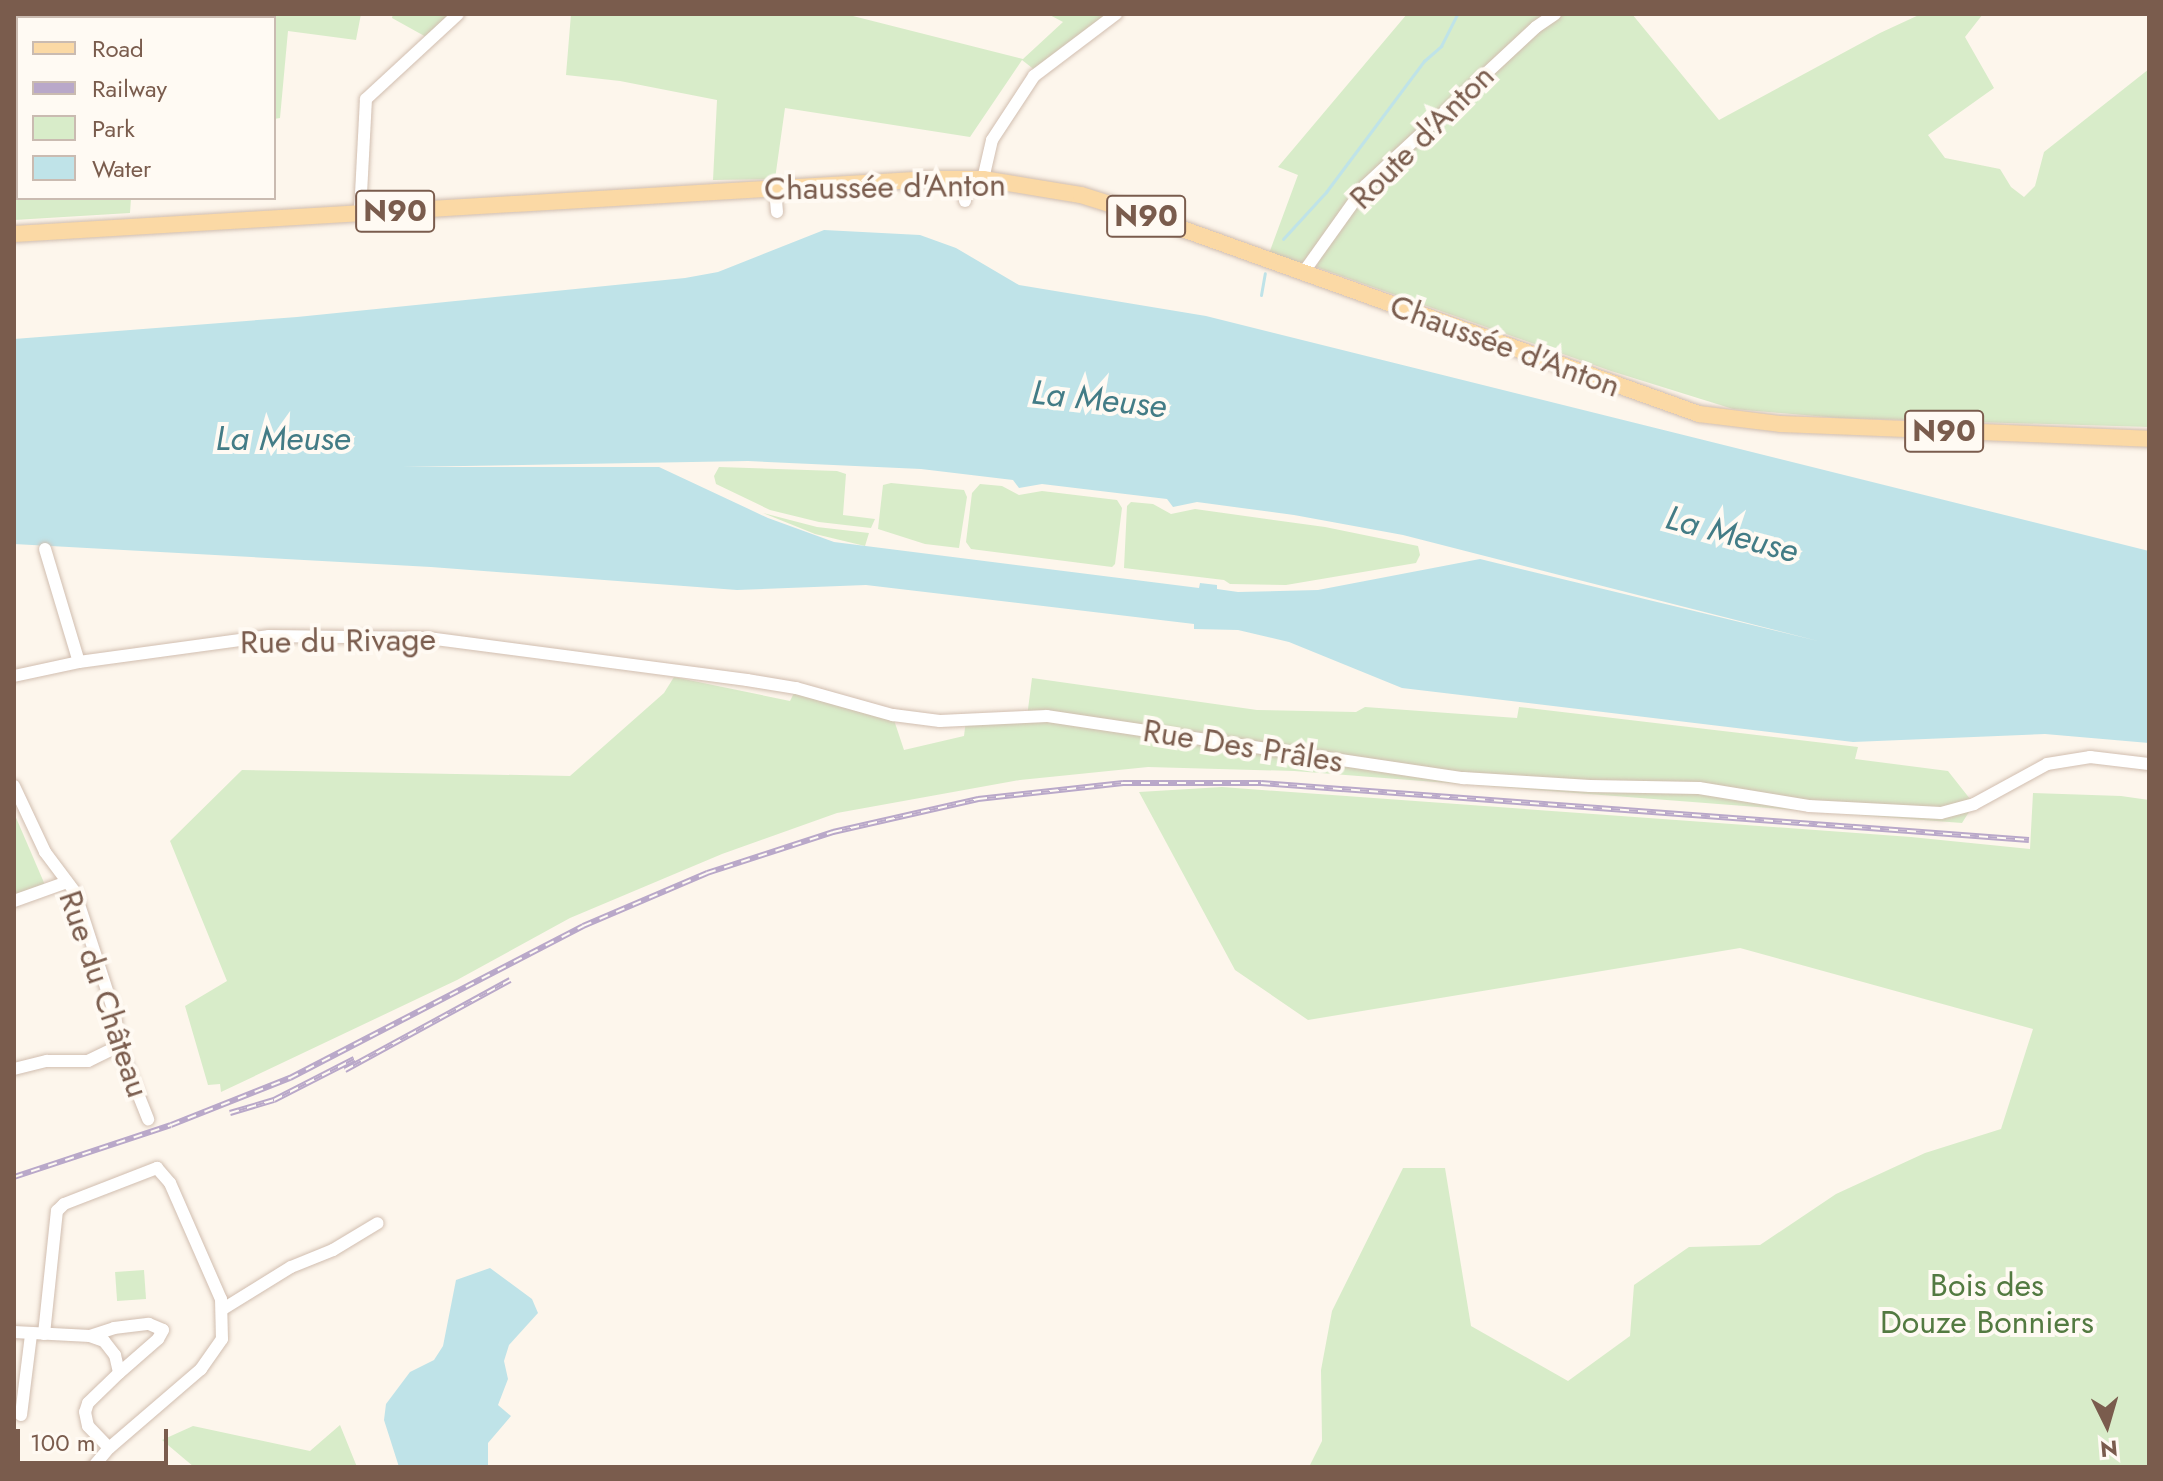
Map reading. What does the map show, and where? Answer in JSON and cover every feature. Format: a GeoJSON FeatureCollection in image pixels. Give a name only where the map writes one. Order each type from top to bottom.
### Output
{"type":"FeatureCollection","features":[{"type":"Feature","properties":{"kind":"main road","name":"Chaussée d'Anton"},"geometry":{"type":"LineString","coordinates":[[14,234],[983,179],[1081,195],[1636,393],[1712,417],[1835,427],[2149,439]]}},
{"type":"Feature","properties":{"kind":"street"},"geometry":{"type":"LineString","coordinates":[[360,213],[366,99],[458,14]]}},
{"type":"Feature","properties":{"kind":"street"},"geometry":{"type":"LineString","coordinates":[[983,179],[992,140],[1034,76],[1116,14]]}},
{"type":"Feature","properties":{"kind":"street","name":"Route d'Anton"},"geometry":{"type":"LineString","coordinates":[[1303,273],[1365,186],[1536,27],[1555,14]]}},
{"type":"Feature","properties":{"kind":"street"},"geometry":{"type":"LineString","coordinates":[[965,179],[965,201]]}},
{"type":"Feature","properties":{"kind":"street"},"geometry":{"type":"LineString","coordinates":[[775,189],[777,212]]}},
{"type":"Feature","properties":{"kind":"street"},"geometry":{"type":"LineString","coordinates":[[45,549],[79,662]]}},
{"type":"Feature","properties":{"kind":"street","name":"Rue du Rivage"},"geometry":{"type":"LineString","coordinates":[[14,676],[79,662],[283,636],[428,638],[550,652]]}},
{"type":"Feature","properties":{"kind":"street","name":"Rue Des Prâles"},"geometry":{"type":"LineString","coordinates":[[550,652],[796,688],[893,715],[940,721],[1047,716],[1463,778],[1699,788],[1809,806],[1941,813],[1974,804],[2047,764],[2090,757],[2149,764]]}},
{"type":"Feature","properties":{"kind":"street","name":"Rue du Château"},"geometry":{"type":"LineString","coordinates":[[14,786],[45,852],[75,892],[115,1015],[119,1046],[148,1119]]}},
{"type":"Feature","properties":{"kind":"street"},"geometry":{"type":"LineString","coordinates":[[14,901],[67,882]]}},
{"type":"Feature","properties":{"kind":"street"},"geometry":{"type":"LineString","coordinates":[[14,1069],[47,1061],[88,1061],[119,1046]]}},
{"type":"Feature","properties":{"kind":"street"},"geometry":{"type":"LineString","coordinates":[[21,1415],[38,1334],[57,1211],[64,1204],[157,1168],[170,1183],[223,1309],[222,1339],[201,1369],[109,1448],[93,1467]]}},
{"type":"Feature","properties":{"kind":"street"},"geometry":{"type":"LineString","coordinates":[[223,1309],[291,1267],[333,1250],[378,1223]]}},
{"type":"Feature","properties":{"kind":"street"},"geometry":{"type":"LineString","coordinates":[[90,1336],[114,1328],[149,1324],[163,1330],[158,1339],[88,1403],[85,1412],[88,1426],[109,1448]]}},
{"type":"Feature","properties":{"kind":"street"},"geometry":{"type":"LineString","coordinates":[[14,1332],[90,1336],[104,1341],[115,1355],[119,1373]]}},
{"type":"Feature","properties":{"kind":"green space"},"geometry":{"type":"Polygon","coordinates":[[[14,14],[361,14],[356,40],[288,31],[280,118],[276,119],[276,16],[16,16],[16,200],[131,200],[130,213],[14,220],[14,14]]]}},
{"type":"Feature","properties":{"kind":"green space"},"geometry":{"type":"Polygon","coordinates":[[[393,14],[454,14],[428,38],[392,18],[393,14]]]}},
{"type":"Feature","properties":{"kind":"green space"},"geometry":{"type":"Polygon","coordinates":[[[571,14],[845,14],[1023,59],[1063,22],[1048,14],[1108,14],[1036,71],[1022,60],[970,137],[785,108],[775,179],[713,180],[717,100],[620,81],[566,75],[571,14]]]}},
{"type":"Feature","properties":{"kind":"green space"},"geometry":{"type":"Polygon","coordinates":[[[1407,14],[1632,14],[1719,120],[1921,14],[1983,14],[1965,37],[1994,88],[1928,135],[1945,158],[2000,169],[2011,187],[2024,197],[2035,186],[2044,152],[2149,69],[2149,427],[1839,418],[1733,409],[1611,371],[1316,267],[1331,239],[1307,264],[1267,259],[1298,175],[1278,167],[1407,14]]]}},
{"type":"Feature","properties":{"kind":"green space"},"geometry":{"type":"Polygon","coordinates":[[[719,467],[837,471],[846,474],[843,515],[875,519],[871,528],[819,522],[770,510],[716,484],[714,476],[719,467]]]}},
{"type":"Feature","properties":{"kind":"green space"},"geometry":{"type":"Polygon","coordinates":[[[891,483],[964,490],[967,497],[959,548],[925,544],[878,529],[883,485],[891,483]]]}},
{"type":"Feature","properties":{"kind":"green space"},"geometry":{"type":"Polygon","coordinates":[[[980,484],[1002,486],[1019,495],[1042,491],[1117,500],[1122,508],[1115,564],[1112,567],[971,549],[966,542],[972,493],[980,484]]]}},
{"type":"Feature","properties":{"kind":"green space"},"geometry":{"type":"Polygon","coordinates":[[[1131,502],[1153,504],[1171,514],[1195,509],[1325,527],[1418,546],[1420,555],[1416,563],[1286,585],[1230,584],[1224,580],[1124,568],[1127,506],[1131,502]]]}},
{"type":"Feature","properties":{"kind":"green space"},"geometry":{"type":"Polygon","coordinates":[[[763,513],[817,527],[869,533],[865,546],[815,534],[763,513]]]}},
{"type":"Feature","properties":{"kind":"green space"},"geometry":{"type":"Polygon","coordinates":[[[674,677],[790,701],[794,693],[894,720],[904,750],[964,736],[966,720],[1027,717],[1032,678],[1257,710],[1356,712],[1365,707],[1517,718],[1519,707],[1858,747],[1855,759],[1948,771],[1974,804],[1962,823],[1294,771],[1148,767],[1020,780],[837,813],[722,854],[570,918],[457,980],[221,1092],[220,1084],[208,1085],[185,1006],[227,981],[170,841],[242,770],[570,776],[664,693],[674,677]]]}},
{"type":"Feature","properties":{"kind":"green space","name":"Bois des Douze Bonniers"},"geometry":{"type":"Polygon","coordinates":[[[1222,787],[1911,837],[2030,849],[2033,793],[2149,800],[2149,1467],[1309,1467],[1322,1441],[1321,1370],[1332,1311],[1403,1168],[1445,1168],[1471,1326],[1568,1381],[1630,1336],[1634,1285],[1689,1247],[1760,1245],[1836,1194],[1925,1153],[2001,1129],[2033,1029],[1740,948],[1308,1020],[1235,970],[1139,792],[1222,787]]]}},
{"type":"Feature","properties":{"kind":"green space"},"geometry":{"type":"Polygon","coordinates":[[[14,813],[45,885],[14,896],[14,813]]]}},
{"type":"Feature","properties":{"kind":"green space"},"geometry":{"type":"Polygon","coordinates":[[[144,1270],[146,1299],[117,1301],[115,1272],[144,1270]]]}},
{"type":"Feature","properties":{"kind":"green space"},"geometry":{"type":"Polygon","coordinates":[[[340,1425],[357,1467],[194,1467],[162,1440],[193,1426],[310,1451],[340,1425]]]}},
{"type":"Feature","properties":{"kind":"water","name":"La Meuse"},"geometry":{"type":"Polygon","coordinates":[[[824,230],[920,235],[956,248],[1019,285],[1206,316],[2149,551],[2149,743],[2045,734],[1853,742],[1402,688],[1289,642],[1238,630],[1194,629],[1194,624],[866,585],[737,590],[431,567],[14,544],[14,339],[297,317],[685,278],[718,272],[824,230]],[[748,461],[402,467],[659,467],[768,518],[834,542],[1199,588],[1200,583],[1217,585],[1217,589],[1238,592],[1318,590],[1480,559],[1818,641],[1403,535],[1294,515],[1197,502],[1173,507],[1167,499],[1042,484],[1019,488],[1013,480],[921,469],[748,461]]]}},
{"type":"Feature","properties":{"kind":"water"},"geometry":{"type":"Polygon","coordinates":[[[490,1268],[532,1299],[538,1313],[509,1345],[504,1361],[508,1379],[498,1405],[511,1416],[488,1443],[488,1467],[399,1467],[384,1420],[386,1404],[410,1372],[434,1360],[443,1346],[456,1280],[490,1268]]]}},
{"type":"Feature","properties":{"kind":"waterway"},"geometry":{"type":"LineString","coordinates":[[1283,239],[1326,192],[1424,61],[1441,46],[1457,14]]}},
{"type":"Feature","properties":{"kind":"waterway"},"geometry":{"type":"LineString","coordinates":[[1261,295],[1265,273]]}},
{"type":"Feature","properties":{"kind":"railway"},"geometry":{"type":"LineString","coordinates":[[14,1177],[171,1125],[290,1078],[583,926],[707,873],[833,832],[978,799],[1123,783],[1261,783],[2029,840]]}},
{"type":"Feature","properties":{"kind":"railway"},"geometry":{"type":"LineString","coordinates":[[345,1070],[510,980]]}},
{"type":"Feature","properties":{"kind":"railway"},"geometry":{"type":"LineString","coordinates":[[230,1113],[274,1100],[354,1059]]}}]}
